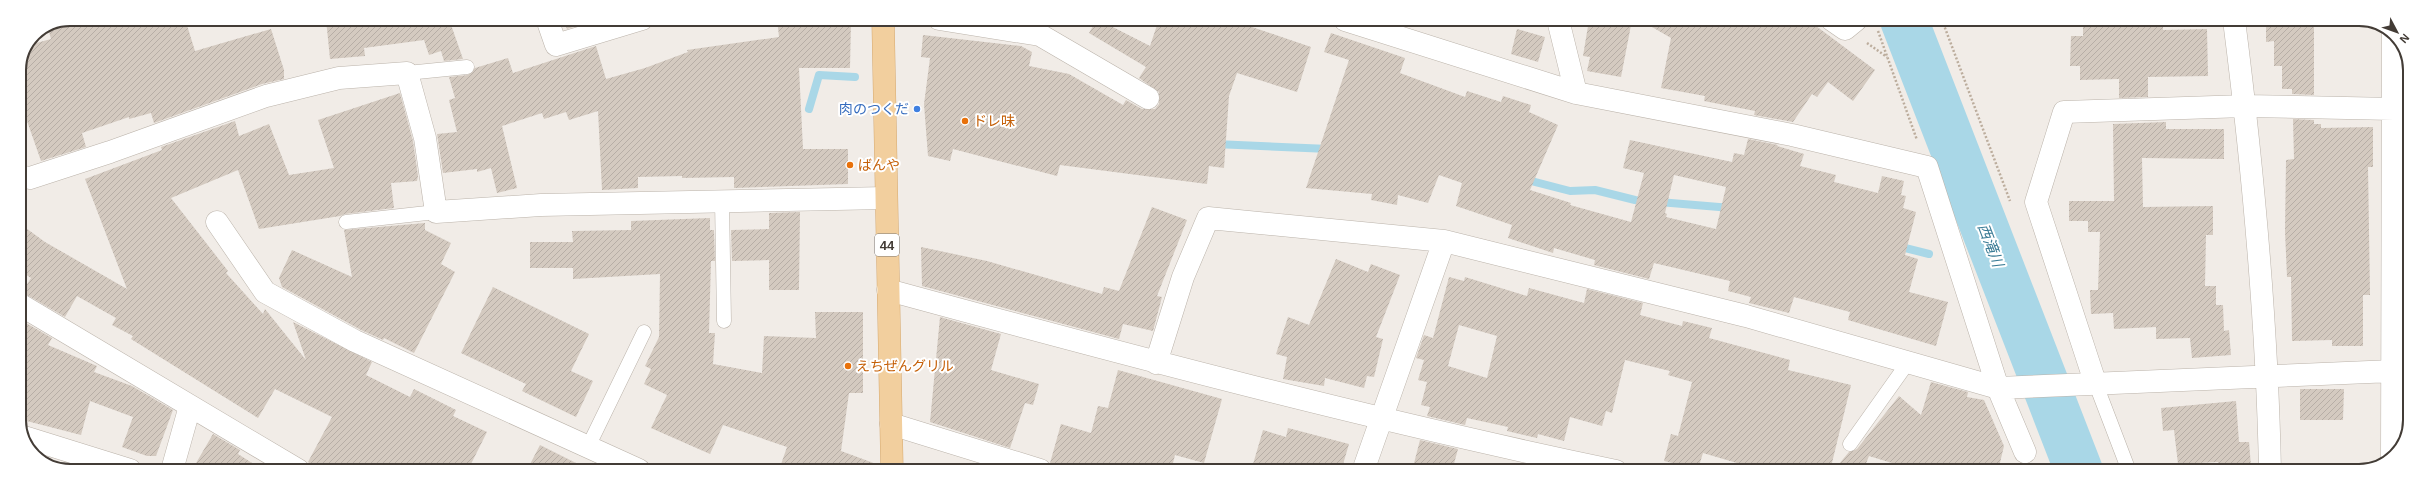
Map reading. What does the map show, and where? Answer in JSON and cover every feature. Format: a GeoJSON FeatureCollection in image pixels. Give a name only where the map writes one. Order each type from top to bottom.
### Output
{"type":"FeatureCollection","features":[{"type":"Feature","properties":{"kind":"main road","name":"44"},"geometry":{"type":"LineString","coordinates":[[882,26],[892,464]]}},
{"type":"Feature","properties":{"kind":"street"},"geometry":{"type":"LineString","coordinates":[[549,26],[556,45],[619,26]]}},
{"type":"Feature","properties":{"kind":"street"},"geometry":{"type":"LineString","coordinates":[[983,26],[1040,35],[1148,98]]}},
{"type":"Feature","properties":{"kind":"street"},"geometry":{"type":"LineString","coordinates":[[1364,26],[1576,93],[1792,135],[1927,167],[1998,388],[2025,452]]}},
{"type":"Feature","properties":{"kind":"street"},"geometry":{"type":"LineString","coordinates":[[1559,26],[1576,93]]}},
{"type":"Feature","properties":{"kind":"street"},"geometry":{"type":"LineString","coordinates":[[1841,26],[1845,29],[1856,26]]}},
{"type":"Feature","properties":{"kind":"street"},"geometry":{"type":"LineString","coordinates":[[2235,26],[2245,106],[2268,377],[2270,464]]}},
{"type":"Feature","properties":{"kind":"street"},"geometry":{"type":"LineString","coordinates":[[2393,52],[2393,371],[2401,430],[2398,441]]}},
{"type":"Feature","properties":{"kind":"street"},"geometry":{"type":"LineString","coordinates":[[26,177],[30,178],[102,155],[266,96],[340,78],[407,73],[425,138],[436,212],[541,205],[722,200],[886,198]]}},
{"type":"Feature","properties":{"kind":"street"},"geometry":{"type":"LineString","coordinates":[[2095,382],[2036,202],[2064,112],[2245,106],[2394,109]]}},
{"type":"Feature","properties":{"kind":"street"},"geometry":{"type":"LineString","coordinates":[[1156,363],[1183,277],[1208,218],[1444,241],[1746,316],[1909,361],[1998,388],[2095,382],[2268,377],[2393,371]]}},
{"type":"Feature","properties":{"kind":"street"},"geometry":{"type":"LineString","coordinates":[[217,222],[265,292],[355,341],[626,464]]}},
{"type":"Feature","properties":{"kind":"street"},"geometry":{"type":"LineString","coordinates":[[1365,464],[1444,241]]}},
{"type":"Feature","properties":{"kind":"street"},"geometry":{"type":"LineString","coordinates":[[888,290],[1156,363],[1380,419],[1584,464]]}},
{"type":"Feature","properties":{"kind":"street"},"geometry":{"type":"LineString","coordinates":[[26,308],[288,464]]}},
{"type":"Feature","properties":{"kind":"street"},"geometry":{"type":"LineString","coordinates":[[174,464],[190,406]]}},
{"type":"Feature","properties":{"kind":"street"},"geometry":{"type":"LineString","coordinates":[[891,424],[1021,464]]}},
{"type":"Feature","properties":{"kind":"street"},"geometry":{"type":"LineString","coordinates":[[30,439],[111,464]]}},
{"type":"Feature","properties":{"kind":"lane"},"geometry":{"type":"LineString","coordinates":[[407,73],[467,67]]}},
{"type":"Feature","properties":{"kind":"lane"},"geometry":{"type":"LineString","coordinates":[[722,200],[724,321]]}},
{"type":"Feature","properties":{"kind":"lane"},"geometry":{"type":"LineString","coordinates":[[346,222],[436,212]]}},
{"type":"Feature","properties":{"kind":"lane"},"geometry":{"type":"LineString","coordinates":[[588,447],[644,332]]}},
{"type":"Feature","properties":{"kind":"lane"},"geometry":{"type":"LineString","coordinates":[[1850,444],[1909,361]]}},
{"type":"Feature","properties":{"kind":"lane"},"geometry":{"type":"LineString","coordinates":[[2095,382],[2126,464]]}},
{"type":"Feature","properties":{"kind":"path"},"geometry":{"type":"LineString","coordinates":[[1867,26],[1927,167]]}},
{"type":"Feature","properties":{"kind":"building"},"geometry":{"type":"Polygon","coordinates":[[[70,26],[187,26],[195,51],[271,29],[284,70],[284,79],[262,84],[154,123],[151,113],[129,119],[129,117],[82,133],[86,147],[41,161],[26,118],[26,70],[29,53],[33,45],[51,39],[49,31],[70,26]]]}},
{"type":"Feature","properties":{"kind":"building"},"geometry":{"type":"Polygon","coordinates":[[[327,26],[451,26],[463,59],[444,61],[441,51],[429,55],[424,40],[364,48],[365,56],[330,59],[327,26]]]}},
{"type":"Feature","properties":{"kind":"building"},"geometry":{"type":"Polygon","coordinates":[[[566,26],[576,26],[567,29],[566,26]]]}},
{"type":"Feature","properties":{"kind":"building"},"geometry":{"type":"Polygon","coordinates":[[[778,26],[851,26],[850,68],[799,68],[803,149],[848,149],[848,184],[734,188],[734,177],[638,177],[638,188],[602,190],[598,111],[569,120],[566,112],[544,119],[542,113],[502,126],[517,188],[497,193],[491,168],[477,172],[477,169],[443,173],[437,134],[457,132],[449,100],[455,98],[449,77],[468,75],[475,68],[508,58],[513,73],[596,46],[606,79],[645,68],[688,52],[687,50],[779,37],[778,26]]]}},
{"type":"Feature","properties":{"kind":"building"},"geometry":{"type":"Polygon","coordinates":[[[1093,26],[1111,26],[1150,46],[1157,26],[1252,26],[1311,47],[1297,92],[1237,73],[1229,96],[1224,168],[1209,166],[1207,184],[1060,165],[1057,176],[953,149],[950,161],[928,156],[924,104],[930,58],[921,57],[923,35],[1021,46],[1032,52],[1029,66],[1069,74],[1123,105],[1126,100],[1142,109],[1155,109],[1159,104],[1159,92],[1139,78],[1146,67],[1089,33],[1093,26]]]}},
{"type":"Feature","properties":{"kind":"building"},"geometry":{"type":"Polygon","coordinates":[[[1588,26],[1631,26],[1621,77],[1587,71],[1590,57],[1583,56],[1588,26]]]}},
{"type":"Feature","properties":{"kind":"building"},"geometry":{"type":"Polygon","coordinates":[[[1650,26],[1816,26],[1875,70],[1853,101],[1828,82],[1817,97],[1812,94],[1793,122],[1754,115],[1755,111],[1704,101],[1705,96],[1661,88],[1671,38],[1650,26]]]}},
{"type":"Feature","properties":{"kind":"building"},"geometry":{"type":"Polygon","coordinates":[[[2083,26],[2163,26],[2163,30],[2207,29],[2208,76],[2148,77],[2148,97],[2119,98],[2119,79],[2080,80],[2080,66],[2070,66],[2071,36],[2083,36],[2083,26]]]}},
{"type":"Feature","properties":{"kind":"building"},"geometry":{"type":"Polygon","coordinates":[[[2266,26],[2314,26],[2314,95],[2292,94],[2292,89],[2282,89],[2282,66],[2274,66],[2274,41],[2266,42],[2266,26]]]}},
{"type":"Feature","properties":{"kind":"building"},"geometry":{"type":"Polygon","coordinates":[[[1517,29],[1545,37],[1538,62],[1511,54],[1517,29]]]}},
{"type":"Feature","properties":{"kind":"building"},"geometry":{"type":"Polygon","coordinates":[[[1331,33],[1405,58],[1400,73],[1465,97],[1467,91],[1501,102],[1503,96],[1531,105],[1529,112],[1558,125],[1530,190],[1571,203],[1570,205],[1631,222],[1644,173],[1623,168],[1630,140],[1732,162],[1734,153],[1744,155],[1748,139],[1778,145],[1777,146],[1804,154],[1800,166],[1836,175],[1834,182],[1878,193],[1882,176],[1904,181],[1901,195],[1906,196],[1903,208],[1916,212],[1905,255],[1918,259],[1909,292],[1948,302],[1936,346],[1848,320],[1850,312],[1794,297],[1789,313],[1749,303],[1751,297],[1728,291],[1730,281],[1654,263],[1649,279],[1594,265],[1595,260],[1554,248],[1553,253],[1508,238],[1512,225],[1456,206],[1462,183],[1439,175],[1428,203],[1398,195],[1397,205],[1371,200],[1372,194],[1306,188],[1349,60],[1324,52],[1331,33]],[[1674,175],[1665,213],[1667,214],[1666,217],[1716,229],[1726,187],[1674,175]]]}},
{"type":"Feature","properties":{"kind":"building"},"geometry":{"type":"Polygon","coordinates":[[[400,93],[413,141],[418,176],[417,181],[391,183],[394,208],[345,214],[259,229],[238,170],[171,198],[228,271],[226,273],[263,314],[265,309],[306,360],[293,322],[372,362],[366,375],[410,397],[414,389],[456,410],[453,416],[487,432],[471,464],[310,464],[308,462],[332,417],[275,389],[258,418],[131,339],[133,336],[112,325],[116,318],[77,296],[65,317],[26,294],[26,286],[31,278],[26,275],[26,228],[45,242],[127,289],[85,179],[162,150],[161,147],[235,121],[239,136],[269,124],[289,175],[334,168],[318,120],[400,93]]]}},
{"type":"Feature","properties":{"kind":"building"},"geometry":{"type":"Polygon","coordinates":[[[2293,119],[2314,120],[2314,124],[2321,124],[2321,128],[2373,127],[2373,167],[2368,167],[2370,295],[2363,295],[2363,346],[2332,346],[2332,340],[2292,341],[2291,277],[2287,277],[2285,231],[2286,160],[2294,159],[2293,119]]]}},
{"type":"Feature","properties":{"kind":"building"},"geometry":{"type":"Polygon","coordinates":[[[2166,122],[2166,129],[2224,129],[2224,159],[2142,158],[2143,207],[2213,206],[2213,235],[2206,235],[2205,286],[2216,286],[2216,305],[2223,305],[2224,331],[2229,330],[2231,355],[2192,358],[2190,338],[2156,339],[2156,327],[2114,329],[2113,313],[2091,314],[2090,290],[2098,290],[2100,232],[2088,232],[2088,221],[2069,221],[2069,201],[2114,201],[2113,124],[2166,122]]]}},
{"type":"Feature","properties":{"kind":"building"},"geometry":{"type":"Polygon","coordinates":[[[1152,207],[1187,220],[1157,296],[1162,297],[1153,331],[1123,324],[1119,339],[922,286],[921,247],[987,261],[1102,294],[1104,287],[1119,291],[1152,207]]]}},
{"type":"Feature","properties":{"kind":"building"},"geometry":{"type":"Polygon","coordinates":[[[800,212],[799,290],[769,290],[769,260],[732,261],[731,230],[769,229],[769,213],[800,212]]]}},
{"type":"Feature","properties":{"kind":"building"},"geometry":{"type":"Polygon","coordinates":[[[710,218],[710,230],[714,230],[715,261],[711,261],[709,333],[715,333],[713,364],[762,373],[764,336],[816,338],[815,312],[863,312],[863,393],[849,393],[841,451],[876,464],[781,464],[787,447],[723,425],[710,454],[651,428],[667,395],[644,384],[651,369],[645,366],[659,337],[660,274],[573,279],[573,268],[530,268],[530,242],[573,242],[572,231],[631,230],[631,221],[710,218]]]}},
{"type":"Feature","properties":{"kind":"building"},"geometry":{"type":"Polygon","coordinates":[[[425,223],[425,230],[451,243],[441,264],[455,272],[414,353],[384,338],[383,340],[361,330],[282,287],[279,278],[292,250],[352,277],[344,230],[425,223]]]}},
{"type":"Feature","properties":{"kind":"building"},"geometry":{"type":"Polygon","coordinates":[[[1336,259],[1368,272],[1371,264],[1400,275],[1376,337],[1383,339],[1374,377],[1367,376],[1364,388],[1325,378],[1324,386],[1283,379],[1287,357],[1276,354],[1288,317],[1309,325],[1336,259]]]}},
{"type":"Feature","properties":{"kind":"building"},"geometry":{"type":"Polygon","coordinates":[[[1449,277],[1464,281],[1465,277],[1527,296],[1529,288],[1584,303],[1587,289],[1643,303],[1640,315],[1682,326],[1683,321],[1712,328],[1709,338],[1790,360],[1788,370],[1851,385],[1832,464],[1740,464],[1703,453],[1700,464],[1677,464],[1664,461],[1671,434],[1678,436],[1692,382],[1668,375],[1670,371],[1625,360],[1612,413],[1606,411],[1602,426],[1570,417],[1564,441],[1538,434],[1537,438],[1507,431],[1508,427],[1467,418],[1465,425],[1427,416],[1430,407],[1421,405],[1427,382],[1418,380],[1424,360],[1416,358],[1424,335],[1433,338],[1449,277]],[[1459,325],[1448,366],[1487,378],[1497,336],[1459,325]]]}},
{"type":"Feature","properties":{"kind":"building"},"geometry":{"type":"Polygon","coordinates":[[[493,287],[589,334],[571,371],[593,381],[576,417],[522,391],[526,384],[461,353],[493,287]]]}},
{"type":"Feature","properties":{"kind":"building"},"geometry":{"type":"Polygon","coordinates":[[[940,317],[1001,334],[991,370],[1039,384],[1033,405],[1025,403],[1010,448],[930,422],[940,317]]]}},
{"type":"Feature","properties":{"kind":"building"},"geometry":{"type":"Polygon","coordinates":[[[26,323],[52,338],[48,345],[97,366],[94,372],[132,386],[173,410],[156,456],[147,456],[122,447],[133,417],[90,401],[81,435],[26,421],[26,323]]]}},
{"type":"Feature","properties":{"kind":"building"},"geometry":{"type":"Polygon","coordinates":[[[1118,370],[1222,399],[1204,463],[1175,455],[1173,464],[1050,463],[1061,424],[1091,433],[1098,406],[1108,408],[1118,370]]]}},
{"type":"Feature","properties":{"kind":"building"},"geometry":{"type":"Polygon","coordinates":[[[1931,382],[1968,392],[1967,397],[1984,400],[2004,446],[2000,464],[1895,464],[1869,456],[1866,464],[1839,464],[1849,452],[1857,449],[1899,396],[1921,415],[1931,382]]]}},
{"type":"Feature","properties":{"kind":"building"},"geometry":{"type":"Polygon","coordinates":[[[2300,389],[2344,389],[2343,420],[2300,420],[2300,389]]]}},
{"type":"Feature","properties":{"kind":"building"},"geometry":{"type":"Polygon","coordinates":[[[2236,401],[2239,442],[2249,442],[2251,464],[2218,464],[2218,462],[2178,464],[2174,430],[2163,431],[2161,408],[2236,401]]]}},
{"type":"Feature","properties":{"kind":"building"},"geometry":{"type":"Polygon","coordinates":[[[1288,428],[1349,444],[1343,464],[1253,464],[1263,430],[1286,437],[1288,428]]]}},
{"type":"Feature","properties":{"kind":"building"},"geometry":{"type":"Polygon","coordinates":[[[213,434],[240,450],[238,454],[254,464],[196,464],[213,434]]]}},
{"type":"Feature","properties":{"kind":"building"},"geometry":{"type":"Polygon","coordinates":[[[1420,440],[1458,449],[1454,464],[1414,464],[1420,440]]]}},
{"type":"Feature","properties":{"kind":"building"},"geometry":{"type":"Polygon","coordinates":[[[540,445],[578,464],[530,464],[540,445]]]}},
{"type":"Feature","properties":{"kind":"waterway","name":"西滝川"},"geometry":{"type":"LineString","coordinates":[[1906,26],[2076,464]]}},
{"type":"Feature","properties":{"kind":"waterway"},"geometry":{"type":"LineString","coordinates":[[809,109],[819,75],[855,77]]}},
{"type":"Feature","properties":{"kind":"waterway"},"geometry":{"type":"LineString","coordinates":[[1215,144],[1329,149]]}},
{"type":"Feature","properties":{"kind":"waterway"},"geometry":{"type":"LineString","coordinates":[[1524,179],[1570,191],[1595,190],[1635,200],[1731,208]]}},
{"type":"Feature","properties":{"kind":"waterway"},"geometry":{"type":"LineString","coordinates":[[1969,242],[1988,234]]}},
{"type":"Feature","properties":{"kind":"waterway"},"geometry":{"type":"LineString","coordinates":[[1897,246],[1929,254]]}},
{"type":"Feature","properties":{"kind":"place","name":"肉のつくだ"},"geometry":{"type":"Point","coordinates":[917,109]}},
{"type":"Feature","properties":{"kind":"place","name":"ドレ味"},"geometry":{"type":"Point","coordinates":[965,121]}},
{"type":"Feature","properties":{"kind":"place","name":"ばんや"},"geometry":{"type":"Point","coordinates":[850,165]}},
{"type":"Feature","properties":{"kind":"place","name":"えちぜんグリル"},"geometry":{"type":"Point","coordinates":[848,366]}}]}
